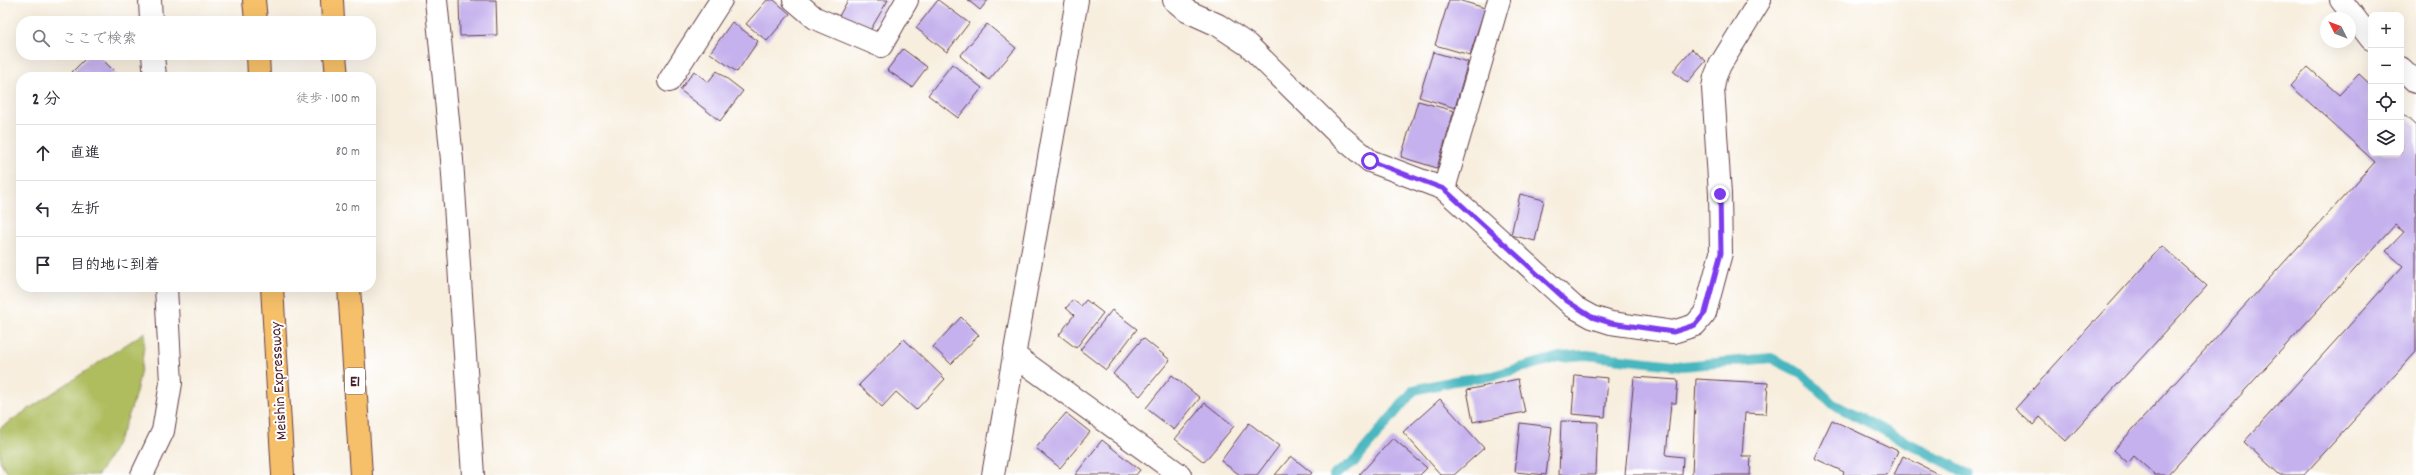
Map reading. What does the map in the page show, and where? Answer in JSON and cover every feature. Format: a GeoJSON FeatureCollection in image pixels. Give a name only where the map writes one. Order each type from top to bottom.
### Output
{"type":"FeatureCollection","features":[{"type":"Feature","properties":{"kind":"highway"},"geometry":{"type":"LineString","coordinates":[[254,0],[256,16]]}},
{"type":"Feature","properties":{"kind":"highway"},"geometry":{"type":"LineString","coordinates":[[332,0],[333,16]]}},
{"type":"Feature","properties":{"kind":"highway"},"geometry":{"type":"LineString","coordinates":[[258,60],[259,72]]}},
{"type":"Feature","properties":{"kind":"highway"},"geometry":{"type":"LineString","coordinates":[[335,60],[337,72]]}},
{"type":"Feature","properties":{"kind":"highway","name":"Meishin Expressway"},"geometry":{"type":"LineString","coordinates":[[272,292],[283,475]]}},
{"type":"Feature","properties":{"kind":"highway","name":"E1"},"geometry":{"type":"LineString","coordinates":[[349,292],[361,475]]}},
{"type":"Feature","properties":{"kind":"street"},"geometry":{"type":"LineString","coordinates":[[150,0],[151,16]]}},
{"type":"Feature","properties":{"kind":"street"},"geometry":{"type":"LineString","coordinates":[[436,0],[452,160],[473,475]]}},
{"type":"Feature","properties":{"kind":"street"},"geometry":{"type":"LineString","coordinates":[[669,81],[721,0]]}},
{"type":"Feature","properties":{"kind":"street"},"geometry":{"type":"LineString","coordinates":[[794,0],[815,18],[881,46],[906,0]]}},
{"type":"Feature","properties":{"kind":"street"},"geometry":{"type":"LineString","coordinates":[[994,475],[1077,0]]}},
{"type":"Feature","properties":{"kind":"street"},"geometry":{"type":"LineString","coordinates":[[1174,0],[1187,11],[1218,24],[1248,45],[1338,134],[1370,161],[1444,189],[1567,301],[1583,312],[1611,323],[1673,332],[1695,325],[1705,313],[1721,253],[1720,194],[1713,88],[1720,64],[1760,0]]}},
{"type":"Feature","properties":{"kind":"street"},"geometry":{"type":"LineString","coordinates":[[1444,189],[1499,0]]}},
{"type":"Feature","properties":{"kind":"street"},"geometry":{"type":"LineString","coordinates":[[2341,0],[2368,35]]}},
{"type":"Feature","properties":{"kind":"street"},"geometry":{"type":"LineString","coordinates":[[153,60],[154,72]]}},
{"type":"Feature","properties":{"kind":"street"},"geometry":{"type":"LineString","coordinates":[[2404,71],[2416,82]]}},
{"type":"Feature","properties":{"kind":"street"},"geometry":{"type":"LineString","coordinates":[[142,475],[163,431],[171,383],[166,292]]}},
{"type":"Feature","properties":{"kind":"street"},"geometry":{"type":"LineString","coordinates":[[1014,355],[1180,475]]}},
{"type":"Feature","properties":{"kind":"green space"},"geometry":{"type":"Polygon","coordinates":[[[145,332],[141,371],[132,407],[118,442],[98,475],[9,475],[0,461],[0,428],[145,332]]]}},
{"type":"Feature","properties":{"kind":"building"},"geometry":{"type":"Polygon","coordinates":[[[459,0],[496,0],[497,35],[460,36],[459,0]]]}},
{"type":"Feature","properties":{"kind":"building"},"geometry":{"type":"Polygon","coordinates":[[[767,0],[774,0],[790,14],[767,41],[746,24],[767,0]]]}},
{"type":"Feature","properties":{"kind":"building"},"geometry":{"type":"Polygon","coordinates":[[[848,0],[888,0],[868,34],[839,16],[848,0]]]}},
{"type":"Feature","properties":{"kind":"building"},"geometry":{"type":"Polygon","coordinates":[[[938,0],[969,23],[947,52],[916,28],[938,0]]]}},
{"type":"Feature","properties":{"kind":"building"},"geometry":{"type":"Polygon","coordinates":[[[968,0],[988,0],[980,10],[968,0]]]}},
{"type":"Feature","properties":{"kind":"building"},"geometry":{"type":"Polygon","coordinates":[[[1449,0],[1458,0],[1485,8],[1470,55],[1435,45],[1449,0]]]}},
{"type":"Feature","properties":{"kind":"building"},"geometry":{"type":"Polygon","coordinates":[[[732,22],[758,41],[737,72],[710,53],[732,22]]]}},
{"type":"Feature","properties":{"kind":"building"},"geometry":{"type":"Polygon","coordinates":[[[987,24],[1016,48],[989,80],[960,56],[987,24]]]}},
{"type":"Feature","properties":{"kind":"building"},"geometry":{"type":"Polygon","coordinates":[[[903,49],[927,67],[912,87],[887,70],[903,49]]]}},
{"type":"Feature","properties":{"kind":"building"},"geometry":{"type":"Polygon","coordinates":[[[1692,49],[1706,61],[1687,83],[1673,71],[1692,49]]]}},
{"type":"Feature","properties":{"kind":"building"},"geometry":{"type":"Polygon","coordinates":[[[1433,52],[1468,62],[1455,108],[1419,97],[1433,52]]]}},
{"type":"Feature","properties":{"kind":"building"},"geometry":{"type":"Polygon","coordinates":[[[84,60],[103,60],[115,72],[72,72],[84,60]]]}},
{"type":"Feature","properties":{"kind":"building"},"geometry":{"type":"Polygon","coordinates":[[[952,64],[982,88],[958,118],[928,95],[952,64]]]}},
{"type":"Feature","properties":{"kind":"building"},"geometry":{"type":"Polygon","coordinates":[[[2308,67],[2339,95],[2359,74],[2368,82],[2368,156],[2291,86],[2308,67]]]}},
{"type":"Feature","properties":{"kind":"building"},"geometry":{"type":"Polygon","coordinates":[[[694,71],[708,82],[717,71],[743,91],[720,121],[680,90],[694,71]]]}},
{"type":"Feature","properties":{"kind":"building"},"geometry":{"type":"Polygon","coordinates":[[[1418,101],[1454,111],[1437,168],[1401,157],[1418,101]]]}},
{"type":"Feature","properties":{"kind":"building"},"geometry":{"type":"Polygon","coordinates":[[[2404,115],[2416,126],[2416,352],[2304,475],[2280,475],[2244,442],[2403,266],[2386,251],[2404,232],[2395,225],[2168,475],[2155,475],[2134,456],[2128,463],[2114,450],[2375,162],[2368,156],[2404,156],[2404,115]]]}},
{"type":"Feature","properties":{"kind":"building"},"geometry":{"type":"Polygon","coordinates":[[[1520,194],[1544,200],[1535,241],[1511,235],[1520,194]]]}},
{"type":"Feature","properties":{"kind":"building"},"geometry":{"type":"Polygon","coordinates":[[[2162,246],[2207,286],[2066,441],[2040,417],[2033,425],[2015,409],[2162,246]]]}},
{"type":"Feature","properties":{"kind":"building"},"geometry":{"type":"Polygon","coordinates":[[[1073,300],[1081,306],[1086,300],[1103,313],[1076,348],[1059,335],[1074,315],[1066,308],[1073,300]]]}},
{"type":"Feature","properties":{"kind":"building"},"geometry":{"type":"Polygon","coordinates":[[[1112,310],[1137,329],[1106,370],[1080,350],[1112,310]]]}},
{"type":"Feature","properties":{"kind":"building"},"geometry":{"type":"Polygon","coordinates":[[[961,317],[979,335],[951,364],[933,347],[961,317]]]}},
{"type":"Feature","properties":{"kind":"building"},"geometry":{"type":"Polygon","coordinates":[[[1143,338],[1170,360],[1140,396],[1113,374],[1143,338]]]}},
{"type":"Feature","properties":{"kind":"building"},"geometry":{"type":"Polygon","coordinates":[[[904,339],[945,379],[916,410],[896,392],[882,407],[859,385],[904,339]]]}},
{"type":"Feature","properties":{"kind":"building"},"geometry":{"type":"Polygon","coordinates":[[[1172,375],[1200,398],[1174,430],[1146,408],[1172,375]]]}},
{"type":"Feature","properties":{"kind":"building"},"geometry":{"type":"Polygon","coordinates":[[[1575,375],[1608,378],[1605,417],[1572,414],[1575,375]]]}},
{"type":"Feature","properties":{"kind":"building"},"geometry":{"type":"Polygon","coordinates":[[[1634,377],[1678,380],[1676,403],[1671,403],[1666,455],[1683,457],[1682,475],[1625,475],[1634,377]]]}},
{"type":"Feature","properties":{"kind":"building"},"geometry":{"type":"Polygon","coordinates":[[[1518,379],[1525,412],[1473,422],[1467,390],[1518,379]]]}},
{"type":"Feature","properties":{"kind":"building"},"geometry":{"type":"Polygon","coordinates":[[[1696,379],[1768,383],[1766,414],[1745,413],[1742,456],[1751,456],[1750,475],[1692,475],[1696,379]]]}},
{"type":"Feature","properties":{"kind":"building"},"geometry":{"type":"Polygon","coordinates":[[[1440,399],[1484,448],[1454,475],[1441,475],[1403,432],[1440,399]]]}},
{"type":"Feature","properties":{"kind":"building"},"geometry":{"type":"Polygon","coordinates":[[[1205,403],[1234,426],[1204,462],[1175,439],[1205,403]]]}},
{"type":"Feature","properties":{"kind":"building"},"geometry":{"type":"Polygon","coordinates":[[[1066,413],[1090,432],[1060,468],[1036,448],[1066,413]]]}},
{"type":"Feature","properties":{"kind":"building"},"geometry":{"type":"Polygon","coordinates":[[[1832,420],[1898,451],[1887,475],[1843,475],[1844,472],[1814,458],[1832,420]]]}},
{"type":"Feature","properties":{"kind":"building"},"geometry":{"type":"Polygon","coordinates":[[[1561,421],[1598,422],[1596,475],[1559,475],[1561,421]]]}},
{"type":"Feature","properties":{"kind":"building"},"geometry":{"type":"Polygon","coordinates":[[[1249,423],[1279,446],[1257,475],[1240,475],[1221,461],[1249,423]]]}},
{"type":"Feature","properties":{"kind":"building"},"geometry":{"type":"Polygon","coordinates":[[[1520,423],[1552,427],[1546,475],[1515,472],[1520,423]]]}},
{"type":"Feature","properties":{"kind":"building"},"geometry":{"type":"Polygon","coordinates":[[[1393,438],[1427,468],[1420,475],[1359,475],[1393,438]]]}},
{"type":"Feature","properties":{"kind":"building"},"geometry":{"type":"Polygon","coordinates":[[[1102,440],[1140,470],[1136,475],[1075,475],[1102,440]]]}},
{"type":"Feature","properties":{"kind":"building"},"geometry":{"type":"Polygon","coordinates":[[[1291,456],[1312,473],[1310,475],[1275,475],[1291,456]]]}},
{"type":"Feature","properties":{"kind":"building"},"geometry":{"type":"Polygon","coordinates":[[[1903,456],[1940,475],[1894,475],[1903,456]]]}},
{"type":"Feature","properties":{"kind":"waterway"},"geometry":{"type":"LineString","coordinates":[[1334,475],[1354,462],[1414,390],[1454,381],[1492,376],[1559,357],[1586,355],[1683,366],[1771,358],[1801,373],[1833,404],[1970,475]]}},
{"type":"Feature","properties":{"kind":"route"},"geometry":{"type":"LineString","coordinates":[[1370,161],[1444,189],[1574,307],[1592,317],[1611,323],[1673,332],[1695,325],[1705,313],[1721,253],[1720,194]]}}]}
